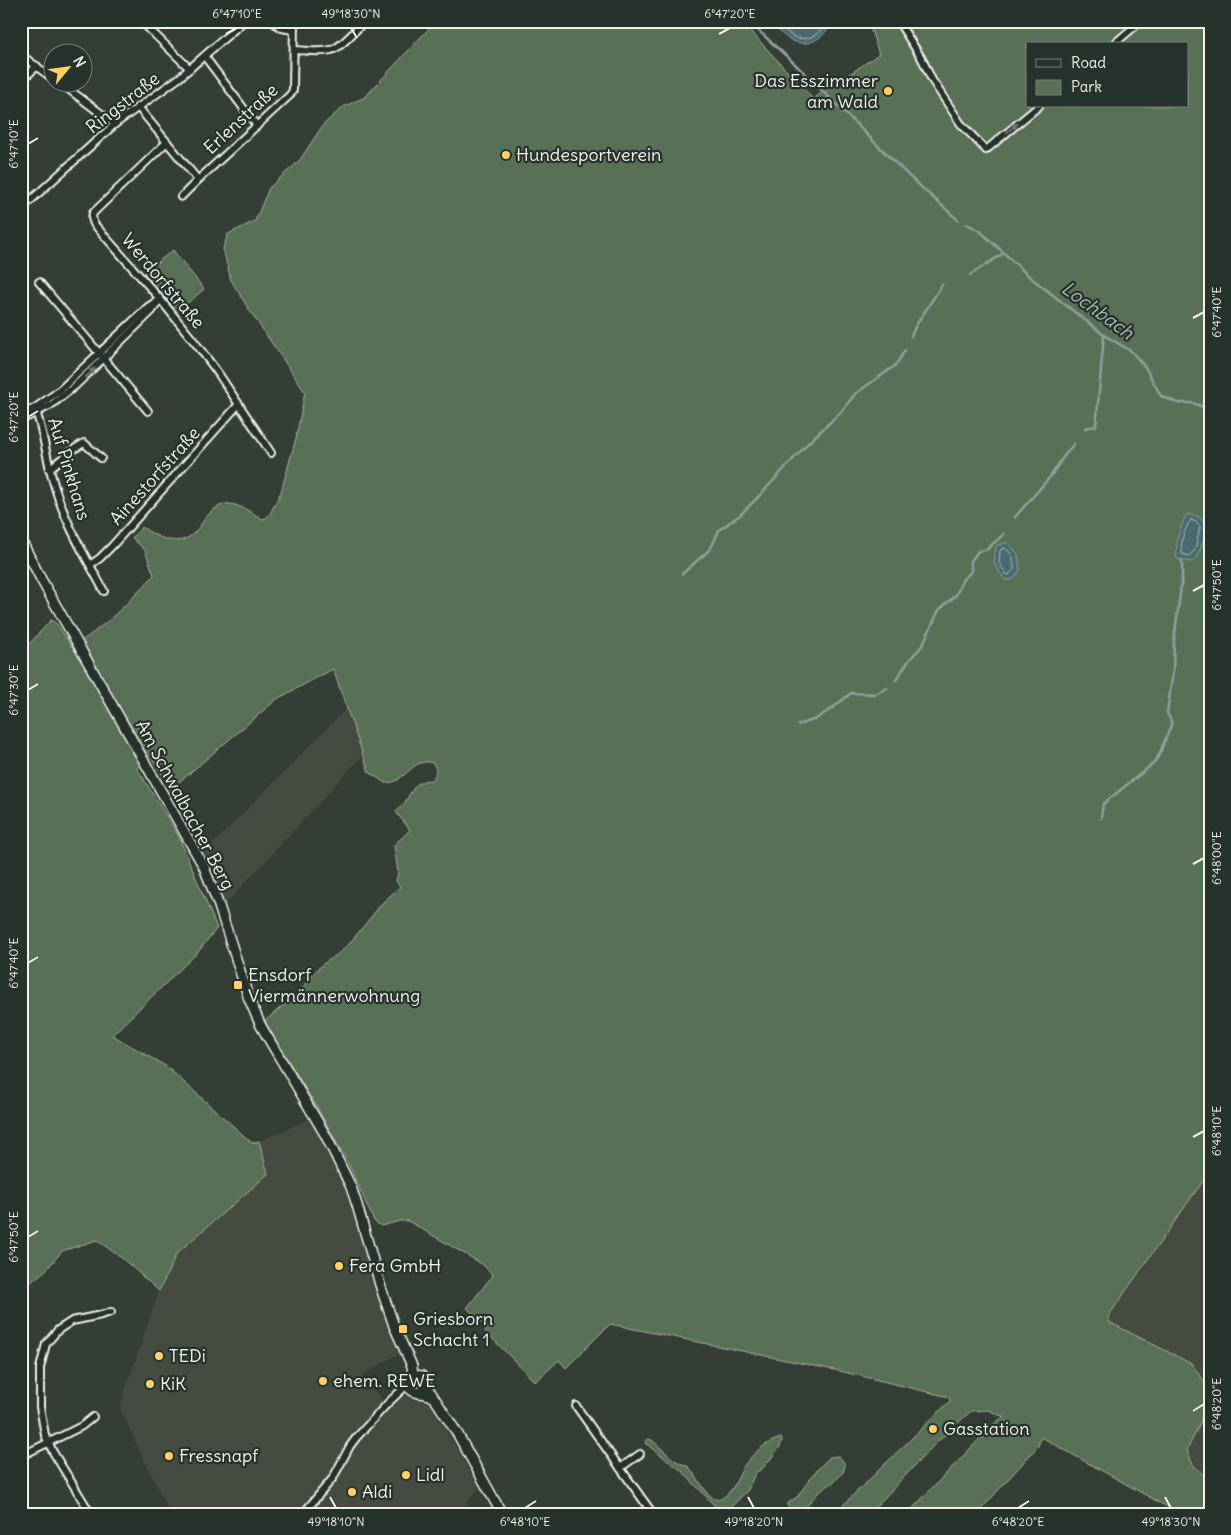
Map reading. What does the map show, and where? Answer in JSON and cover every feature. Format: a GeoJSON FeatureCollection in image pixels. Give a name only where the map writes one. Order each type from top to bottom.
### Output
{"type":"FeatureCollection","features":[{"type":"Feature","properties":{"kind":"main road","name":"Am Schwalbacher Berg"},"geometry":{"type":"LineString","coordinates":[[21,540],[42,581],[204,867],[250,1000],[261,1026],[326,1136],[344,1171],[358,1205],[394,1326],[406,1352],[417,1384]]}},
{"type":"Feature","properties":{"kind":"main road"},"geometry":{"type":"LineString","coordinates":[[417,1384],[435,1399],[502,1514]]}},
{"type":"Feature","properties":{"kind":"street"},"geometry":{"type":"LineString","coordinates":[[140,21],[190,69]]}},
{"type":"Feature","properties":{"kind":"street","name":"Ringstraße"},"geometry":{"type":"LineString","coordinates":[[21,209],[115,124],[190,69],[244,21]]}},
{"type":"Feature","properties":{"kind":"street"},"geometry":{"type":"LineString","coordinates":[[272,21],[282,28],[293,30]]}},
{"type":"Feature","properties":{"kind":"street","name":"Erlenstraße"},"geometry":{"type":"LineString","coordinates":[[181,196],[290,95],[293,90],[294,21]]}},
{"type":"Feature","properties":{"kind":"street"},"geometry":{"type":"LineString","coordinates":[[294,50],[333,50],[365,21]]}},
{"type":"Feature","properties":{"kind":"street"},"geometry":{"type":"LineString","coordinates":[[898,21],[922,59],[932,80],[961,124],[986,150],[1036,108]]}},
{"type":"Feature","properties":{"kind":"street"},"geometry":{"type":"LineString","coordinates":[[1116,42],[1141,21]]}},
{"type":"Feature","properties":{"kind":"street"},"geometry":{"type":"LineString","coordinates":[[21,55],[42,70]]}},
{"type":"Feature","properties":{"kind":"street"},"geometry":{"type":"LineString","coordinates":[[205,57],[257,126]]}},
{"type":"Feature","properties":{"kind":"street"},"geometry":{"type":"LineString","coordinates":[[21,81],[37,66]]}},
{"type":"Feature","properties":{"kind":"street"},"geometry":{"type":"LineString","coordinates":[[72,92],[115,124]]}},
{"type":"Feature","properties":{"kind":"street"},"geometry":{"type":"LineString","coordinates":[[138,107],[198,180]]}},
{"type":"Feature","properties":{"kind":"street","name":"Werdorfstraße"},"geometry":{"type":"LineString","coordinates":[[166,142],[93,213],[94,224],[160,299],[218,373],[271,454]]}},
{"type":"Feature","properties":{"kind":"street"},"geometry":{"type":"LineString","coordinates":[[39,282],[103,355],[148,411]]}},
{"type":"Feature","properties":{"kind":"street"},"geometry":{"type":"LineString","coordinates":[[21,420],[59,392],[103,355],[148,307],[160,299]]}},
{"type":"Feature","properties":{"kind":"street","name":"Ainestorfstraße"},"geometry":{"type":"LineString","coordinates":[[90,565],[112,546],[239,404]]}},
{"type":"Feature","properties":{"kind":"street"},"geometry":{"type":"LineString","coordinates":[[21,414],[35,410]]}},
{"type":"Feature","properties":{"kind":"street","name":"Auf Pinkhans"},"geometry":{"type":"LineString","coordinates":[[35,410],[50,469],[64,513],[104,591]]}},
{"type":"Feature","properties":{"kind":"street"},"geometry":{"type":"LineString","coordinates":[[50,469],[74,448],[84,443],[101,458]]}},
{"type":"Feature","properties":{"kind":"street"},"geometry":{"type":"LineString","coordinates":[[91,1514],[48,1443],[43,1426],[40,1384],[46,1344],[58,1330],[72,1320],[111,1312]]}},
{"type":"Feature","properties":{"kind":"street"},"geometry":{"type":"LineString","coordinates":[[303,1514],[333,1478],[350,1446],[387,1404],[417,1384]]}},
{"type":"Feature","properties":{"kind":"street"},"geometry":{"type":"LineString","coordinates":[[576,1406],[653,1514]]}},
{"type":"Feature","properties":{"kind":"street"},"geometry":{"type":"LineString","coordinates":[[21,1456],[82,1426],[93,1417]]}},
{"type":"Feature","properties":{"kind":"street"},"geometry":{"type":"LineString","coordinates":[[620,1468],[640,1454]]}},
{"type":"Feature","properties":{"kind":"shaded area"},"geometry":{"type":"Polygon","coordinates":[[[347,708],[364,754],[225,905],[202,855],[347,708]]]}},
{"type":"Feature","properties":{"kind":"shaded area"},"geometry":{"type":"Polygon","coordinates":[[[310,1119],[339,1174],[354,1215],[388,1327],[400,1353],[362,1375],[364,1381],[383,1400],[409,1395],[429,1402],[479,1487],[459,1514],[170,1514],[120,1409],[159,1291],[177,1253],[268,1174],[259,1141],[310,1119]]]}},
{"type":"Feature","properties":{"kind":"shaded area"},"geometry":{"type":"Polygon","coordinates":[[[1210,1171],[1210,1481],[1193,1465],[1187,1450],[1201,1421],[1192,1364],[1109,1322],[1109,1315],[1210,1171]]]}},
{"type":"Feature","properties":{"kind":"green space"},"geometry":{"type":"Polygon","coordinates":[[[436,21],[741,21],[813,99],[879,54],[868,21],[1210,21],[1210,1171],[1109,1315],[1109,1322],[1192,1364],[1208,1387],[1201,1421],[1187,1450],[1193,1465],[1210,1481],[1210,1514],[1180,1514],[1041,1437],[1038,1446],[977,1514],[907,1514],[996,1422],[1004,1417],[988,1410],[971,1411],[935,1444],[869,1514],[840,1514],[838,1510],[950,1401],[949,1397],[844,1372],[610,1324],[566,1368],[559,1360],[535,1382],[485,1331],[487,1327],[467,1308],[493,1275],[482,1264],[408,1221],[381,1226],[374,1221],[348,1163],[265,1021],[302,989],[310,977],[323,964],[350,943],[383,902],[400,887],[396,881],[398,872],[394,845],[410,830],[396,812],[405,803],[416,785],[423,781],[432,780],[436,773],[433,763],[427,762],[416,765],[398,780],[390,783],[385,783],[369,772],[333,669],[277,699],[171,789],[150,755],[137,768],[179,837],[217,928],[198,952],[112,1035],[167,1067],[252,1143],[259,1141],[268,1174],[177,1253],[159,1291],[123,1259],[97,1240],[62,1251],[47,1269],[21,1290],[21,653],[51,620],[57,624],[72,647],[105,623],[135,595],[154,575],[145,550],[132,538],[142,527],[159,537],[173,541],[186,539],[192,535],[210,513],[224,504],[238,506],[262,519],[270,514],[281,492],[296,438],[305,392],[231,280],[223,249],[228,234],[255,221],[269,188],[300,160],[323,125],[343,107],[365,97],[436,21]]]}},
{"type":"Feature","properties":{"kind":"green space"},"geometry":{"type":"Polygon","coordinates":[[[173,250],[204,289],[177,312],[144,273],[173,250]]]}},
{"type":"Feature","properties":{"kind":"green space"},"geometry":{"type":"Polygon","coordinates":[[[781,1438],[780,1447],[762,1469],[755,1473],[748,1490],[729,1509],[721,1509],[714,1505],[682,1471],[645,1443],[648,1439],[652,1440],[674,1460],[689,1467],[709,1495],[719,1500],[732,1489],[751,1457],[765,1445],[781,1438]]]}},
{"type":"Feature","properties":{"kind":"green space"},"geometry":{"type":"Polygon","coordinates":[[[838,1456],[845,1467],[839,1477],[817,1494],[802,1514],[791,1514],[787,1504],[797,1497],[815,1472],[830,1457],[838,1456]]]}},
{"type":"Feature","properties":{"kind":"water"},"geometry":{"type":"Polygon","coordinates":[[[770,21],[832,21],[820,37],[804,43],[788,38],[779,32],[770,21]]]}},
{"type":"Feature","properties":{"kind":"water"},"geometry":{"type":"Polygon","coordinates":[[[1187,514],[1199,517],[1206,524],[1205,535],[1199,553],[1192,562],[1177,559],[1178,536],[1187,514]]]}},
{"type":"Feature","properties":{"kind":"water"},"geometry":{"type":"Polygon","coordinates":[[[1007,542],[1018,554],[1020,571],[1013,579],[1005,580],[994,563],[996,546],[1007,542]]]}},
{"type":"Feature","properties":{"kind":"waterway","name":"Lochbach"},"geometry":{"type":"LineString","coordinates":[[748,21],[795,64],[911,178],[958,220]]}},
{"type":"Feature","properties":{"kind":"waterway","name":"Lochbach"},"geometry":{"type":"LineString","coordinates":[[967,224],[980,231],[1030,277],[1104,335],[1131,351],[1145,367],[1161,396],[1178,403],[1192,403],[1210,409]]}},
{"type":"Feature","properties":{"kind":"waterway"},"geometry":{"type":"LineString","coordinates":[[970,275],[1004,253]]}},
{"type":"Feature","properties":{"kind":"waterway"},"geometry":{"type":"LineString","coordinates":[[911,336],[942,285]]}},
{"type":"Feature","properties":{"kind":"waterway"},"geometry":{"type":"LineString","coordinates":[[1085,428],[1096,426],[1104,335]]}},
{"type":"Feature","properties":{"kind":"waterway"},"geometry":{"type":"LineString","coordinates":[[682,574],[708,551],[719,530],[740,515],[809,442],[842,411],[855,394],[896,365],[905,350]]}},
{"type":"Feature","properties":{"kind":"waterway"},"geometry":{"type":"LineString","coordinates":[[1015,517],[1050,477],[1074,444]]}},
{"type":"Feature","properties":{"kind":"waterway"},"geometry":{"type":"LineString","coordinates":[[896,680],[910,659],[922,646],[939,610],[956,595],[963,579],[971,572],[971,561],[978,551],[986,550],[1004,534]]}},
{"type":"Feature","properties":{"kind":"waterway"},"geometry":{"type":"LineString","coordinates":[[1101,818],[1103,804],[1154,763],[1172,723],[1167,713],[1173,672],[1182,560]]}},
{"type":"Feature","properties":{"kind":"waterway"},"geometry":{"type":"LineString","coordinates":[[798,725],[816,719],[851,693],[875,694],[887,688]]}},
{"type":"Feature","properties":{"kind":"place","name":"Das Esszimmer am Wald"},"geometry":{"type":"Point","coordinates":[888,91]}},
{"type":"Feature","properties":{"kind":"place","name":"Hundesportverein"},"geometry":{"type":"Point","coordinates":[506,155]}},
{"type":"Feature","properties":{"kind":"place","name":"Ensdorf Viermännerwohnung"},"geometry":{"type":"Point","coordinates":[238,985]}},
{"type":"Feature","properties":{"kind":"place","name":"Fera GmbH"},"geometry":{"type":"Point","coordinates":[339,1266]}},
{"type":"Feature","properties":{"kind":"place","name":"Griesborn Schacht 1"},"geometry":{"type":"Point","coordinates":[403,1329]}},
{"type":"Feature","properties":{"kind":"place","name":"TEDi"},"geometry":{"type":"Point","coordinates":[159,1356]}},
{"type":"Feature","properties":{"kind":"place","name":"ehem. REWE"},"geometry":{"type":"Point","coordinates":[323,1381]}},
{"type":"Feature","properties":{"kind":"place","name":"KiK"},"geometry":{"type":"Point","coordinates":[150,1384]}},
{"type":"Feature","properties":{"kind":"place","name":"Gasstation"},"geometry":{"type":"Point","coordinates":[933,1429]}},
{"type":"Feature","properties":{"kind":"place","name":"Fressnapf"},"geometry":{"type":"Point","coordinates":[169,1456]}},
{"type":"Feature","properties":{"kind":"place","name":"Lidl"},"geometry":{"type":"Point","coordinates":[406,1475]}},
{"type":"Feature","properties":{"kind":"place","name":"Aldi"},"geometry":{"type":"Point","coordinates":[352,1492]}}]}
